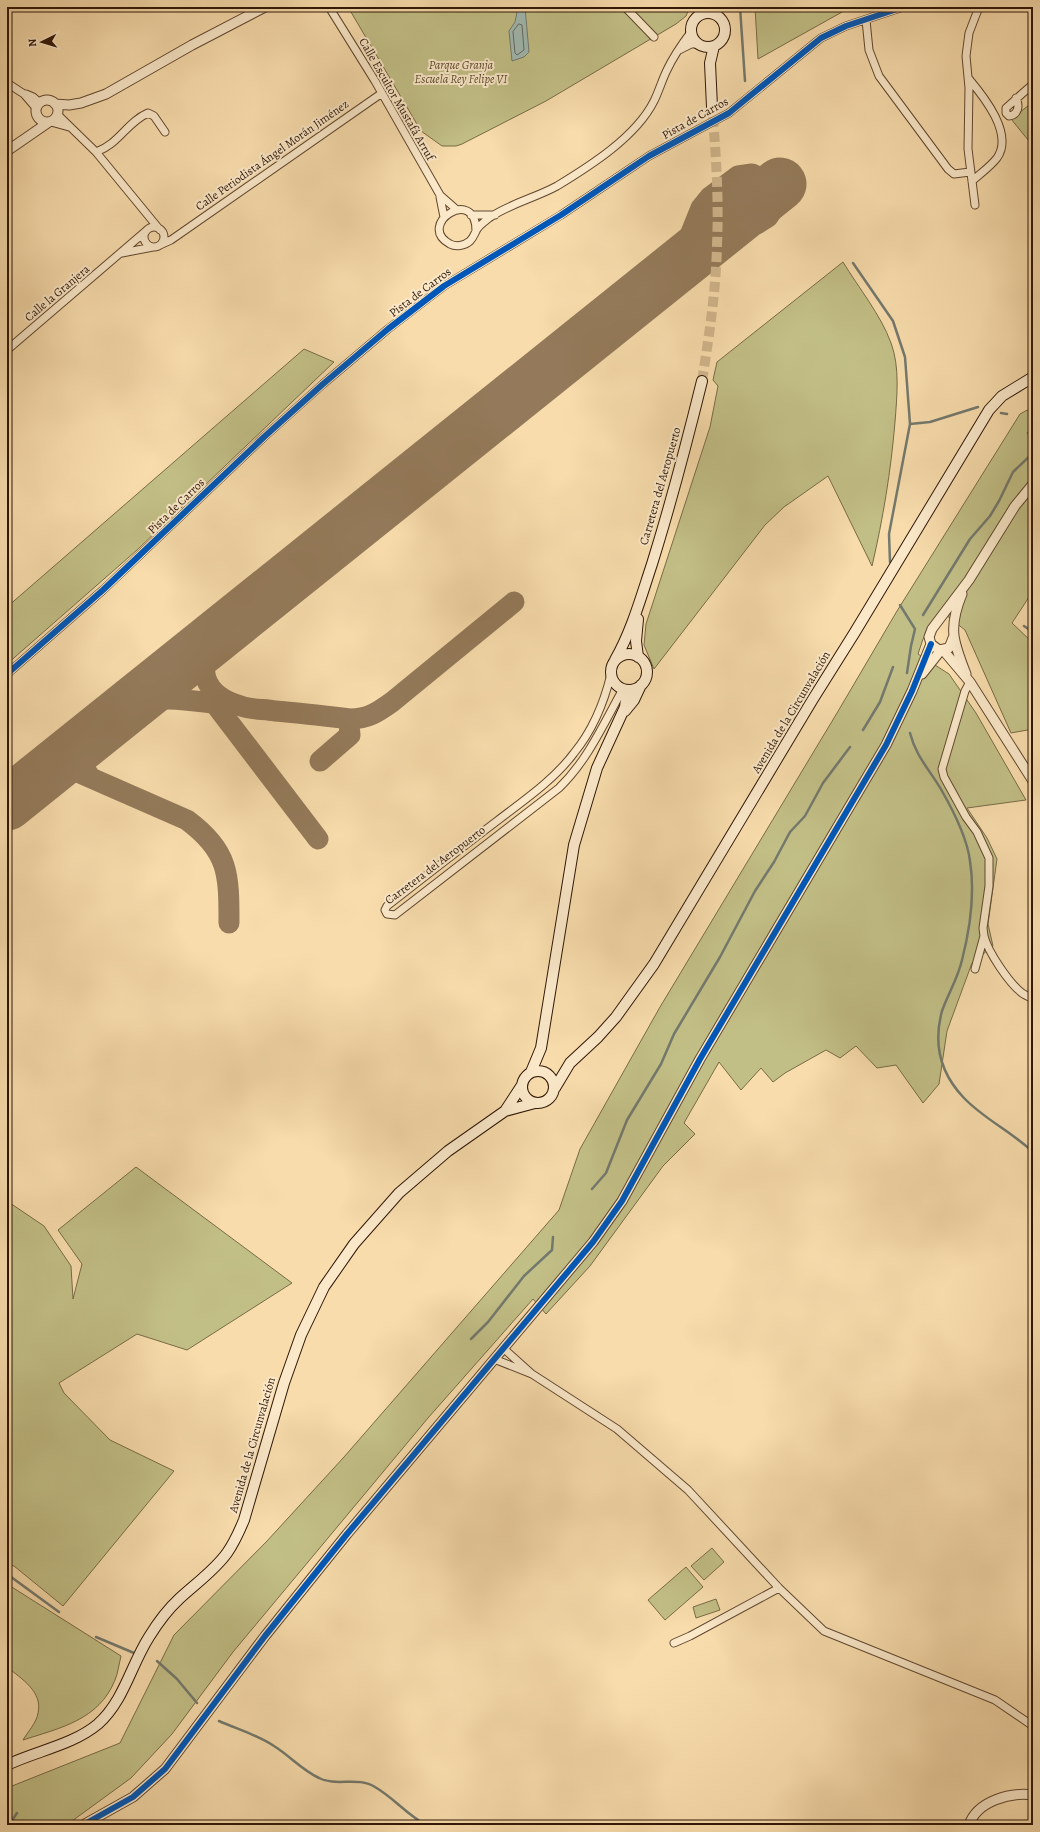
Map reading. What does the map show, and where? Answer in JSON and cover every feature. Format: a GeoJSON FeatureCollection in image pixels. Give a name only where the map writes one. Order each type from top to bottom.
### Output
{"type":"FeatureCollection","features":[{"type":"Feature","properties":{"kind":"main road"},"geometry":{"type":"LineString","coordinates":[[712,107],[710,63],[714,46],[720,41],[724,31],[722,21],[713,10],[706,13],[701,11],[694,19],[691,32],[695,41],[701,45],[714,46]]}},
{"type":"Feature","properties":{"kind":"main road"},"geometry":{"type":"LineString","coordinates":[[701,45],[710,63]]}},
{"type":"Feature","properties":{"kind":"main road","name":"Avenida de la Circunvalación"},"geometry":{"type":"LineString","coordinates":[[570,1063],[598,1037],[616,1017],[654,964],[989,410],[1002,396],[1033,377]]}},
{"type":"Feature","properties":{"kind":"main road","name":"Carretera del Aeropuerto"},"geometry":{"type":"LineString","coordinates":[[615,660],[626,640],[641,597],[674,490],[702,381]]}},
{"type":"Feature","properties":{"kind":"main road","name":"Carretera del Aeropuerto"},"geometry":{"type":"LineString","coordinates":[[638,657],[636,633],[641,597]]}},
{"type":"Feature","properties":{"kind":"main road"},"geometry":{"type":"LineString","coordinates":[[623,713],[634,700],[644,680],[646,670],[642,660],[629,654],[615,660],[611,674],[615,683],[625,689],[637,688],[641,685]]}},
{"type":"Feature","properties":{"kind":"main road"},"geometry":{"type":"LineString","coordinates":[[505,1111],[531,1072],[541,1048],[574,845],[597,768],[623,713],[627,701],[625,689]]}},
{"type":"Feature","properties":{"kind":"main road"},"geometry":{"type":"LineString","coordinates":[[541,1048],[546,1073]]}},
{"type":"Feature","properties":{"kind":"main road"},"geometry":{"type":"LineString","coordinates":[[546,1073],[570,1063]]}},
{"type":"Feature","properties":{"kind":"main road"},"geometry":{"type":"LineString","coordinates":[[505,1111],[548,1100],[554,1093],[555,1088],[570,1063]]}},
{"type":"Feature","properties":{"kind":"main road"},"geometry":{"type":"LineString","coordinates":[[531,1072],[540,1071],[546,1073],[554,1082],[555,1088]]}},
{"type":"Feature","properties":{"kind":"main road"},"geometry":{"type":"LineString","coordinates":[[522,1085],[524,1095],[535,1103]]}},
{"type":"Feature","properties":{"kind":"main road","name":"Avenida de la Circunvalación"},"geometry":{"type":"LineString","coordinates":[[7,1765],[80,1735],[99,1723],[107,1715],[121,1693],[140,1653],[156,1626],[179,1599],[216,1566],[227,1554],[238,1534],[251,1497],[284,1383],[295,1351],[316,1303],[336,1270],[358,1238],[399,1193],[448,1151],[505,1111]]}},
{"type":"Feature","properties":{"kind":"street"},"geometry":{"type":"LineString","coordinates":[[7,151],[27,136],[50,122],[57,110],[106,94],[192,45],[266,7]]}},
{"type":"Feature","properties":{"kind":"street","name":"Calle Escultor Mustafá Arruf"},"geometry":{"type":"LineString","coordinates":[[329,7],[334,10],[440,195],[457,210]]}},
{"type":"Feature","properties":{"kind":"street"},"geometry":{"type":"LineString","coordinates":[[625,7],[654,37]]}},
{"type":"Feature","properties":{"kind":"street","name":"Pista de Carros"},"geometry":{"type":"LineString","coordinates":[[7,674],[103,590],[264,437],[323,384],[388,329],[437,291],[575,206],[649,156],[729,113],[821,38],[837,29],[903,7]]}},
{"type":"Feature","properties":{"kind":"street"},"geometry":{"type":"LineString","coordinates":[[975,205],[968,149],[969,79],[966,56],[967,40],[970,28],[979,7]]}},
{"type":"Feature","properties":{"kind":"street"},"geometry":{"type":"LineString","coordinates":[[866,20],[869,50],[879,76],[948,169],[954,174],[970,172]]}},
{"type":"Feature","properties":{"kind":"street"},"geometry":{"type":"LineString","coordinates":[[476,231],[474,220],[471,215],[465,211],[457,210],[452,211],[444,217],[440,227],[443,237],[449,243],[457,246],[466,244],[472,239],[476,231],[484,222],[495,215],[550,190],[601,157],[636,126],[654,101],[666,72],[691,32]]}},
{"type":"Feature","properties":{"kind":"street"},"geometry":{"type":"LineString","coordinates":[[679,50],[685,46],[701,45]]}},
{"type":"Feature","properties":{"kind":"street"},"geometry":{"type":"LineString","coordinates":[[969,79],[982,95],[994,114],[1002,134],[1002,142],[997,158],[972,181]]}},
{"type":"Feature","properties":{"kind":"street"},"geometry":{"type":"LineString","coordinates":[[7,83],[24,94],[33,97],[42,121],[71,128]]}},
{"type":"Feature","properties":{"kind":"street"},"geometry":{"type":"LineString","coordinates":[[1016,98],[1033,84]]}},
{"type":"Feature","properties":{"kind":"street","name":"Calle Periodista Ángel Morán Jiménez"},"geometry":{"type":"LineString","coordinates":[[157,246],[175,236],[382,93]]}},
{"type":"Feature","properties":{"kind":"street"},"geometry":{"type":"LineString","coordinates":[[27,136],[38,109],[48,101],[71,128],[96,152],[150,217],[161,232],[163,238],[157,246],[146,243],[144,237],[150,217]]}},
{"type":"Feature","properties":{"kind":"street"},"geometry":{"type":"LineString","coordinates":[[96,152],[111,145],[139,119],[148,113],[154,116],[165,132]]}},
{"type":"Feature","properties":{"kind":"street","name":"Calle Escultor Mustafá Arruf"},"geometry":{"type":"LineString","coordinates":[[440,195],[444,217]]}},
{"type":"Feature","properties":{"kind":"street"},"geometry":{"type":"LineString","coordinates":[[471,215],[495,215]]}},
{"type":"Feature","properties":{"kind":"street"},"geometry":{"type":"LineString","coordinates":[[147,230],[154,228],[161,232],[175,236]]}},
{"type":"Feature","properties":{"kind":"street","name":"Calle la Granjera"},"geometry":{"type":"LineString","coordinates":[[7,350],[147,230]]}},
{"type":"Feature","properties":{"kind":"street","name":"Calle la Granjera"},"geometry":{"type":"LineString","coordinates":[[122,253],[157,246]]}},
{"type":"Feature","properties":{"kind":"street"},"geometry":{"type":"LineString","coordinates":[[1033,484],[1015,506],[969,580],[929,636],[931,644],[936,649],[942,650],[970,682],[1033,781]]}},
{"type":"Feature","properties":{"kind":"street"},"geometry":{"type":"LineString","coordinates":[[913,689],[942,650],[951,645],[956,611],[969,580]]}},
{"type":"Feature","properties":{"kind":"street"},"geometry":{"type":"LineString","coordinates":[[935,627],[944,626],[950,630],[970,682],[965,691],[942,770],[944,777],[966,817],[977,832],[989,858],[989,886],[983,928],[984,936],[986,943],[996,960],[1015,987],[1023,994],[1033,998]]}},
{"type":"Feature","properties":{"kind":"street"},"geometry":{"type":"LineString","coordinates":[[83,1825],[133,1797],[165,1769],[265,1636],[347,1534],[572,1268],[622,1201],[700,1059],[848,812],[886,745],[901,716],[931,644]]}},
{"type":"Feature","properties":{"kind":"street","name":"Carretera del Aeropuerto"},"geometry":{"type":"LineString","coordinates":[[611,674],[600,709],[582,742],[564,765],[528,797],[387,906],[385,910],[387,914],[395,915],[559,788],[570,776],[595,741],[625,689]]}},
{"type":"Feature","properties":{"kind":"street"},"geometry":{"type":"LineString","coordinates":[[528,797],[535,806]]}},
{"type":"Feature","properties":{"kind":"street"},"geometry":{"type":"LineString","coordinates":[[479,835],[485,844]]}},
{"type":"Feature","properties":{"kind":"street"},"geometry":{"type":"LineString","coordinates":[[428,874],[435,883]]}},
{"type":"Feature","properties":{"kind":"street"},"geometry":{"type":"LineString","coordinates":[[975,969],[984,936]]}},
{"type":"Feature","properties":{"kind":"street"},"geometry":{"type":"LineString","coordinates":[[503,1348],[532,1374],[617,1429],[688,1490],[779,1588],[824,1631],[995,1700],[1033,1726]]}},
{"type":"Feature","properties":{"kind":"street"},"geometry":{"type":"LineString","coordinates":[[494,1359],[532,1374]]}},
{"type":"Feature","properties":{"kind":"street"},"geometry":{"type":"LineString","coordinates":[[674,1643],[690,1636],[779,1588]]}},
{"type":"Feature","properties":{"kind":"street"},"geometry":{"type":"LineString","coordinates":[[971,1824],[980,1809],[993,1800],[1010,1796],[1033,1795]]}},
{"type":"Feature","properties":{"kind":"green space","name":"Parque Granja Escuela Rey Felipe VI"},"geometry":{"type":"Polygon","coordinates":[[[348,7],[690,7],[686,16],[676,24],[546,101],[462,144],[456,146],[442,146],[421,131],[348,7]]]}},
{"type":"Feature","properties":{"kind":"green space"},"geometry":{"type":"Polygon","coordinates":[[[755,7],[851,7],[758,59],[755,7]]]}},
{"type":"Feature","properties":{"kind":"green space"},"geometry":{"type":"Polygon","coordinates":[[[1033,102],[1033,146],[1011,119],[1033,102]]]}},
{"type":"Feature","properties":{"kind":"green space"},"geometry":{"type":"Polygon","coordinates":[[[843,262],[887,333],[894,352],[897,372],[895,422],[889,476],[872,566],[828,476],[784,507],[765,525],[654,669],[644,645],[646,624],[710,427],[718,386],[713,380],[717,362],[843,262]]]}},
{"type":"Feature","properties":{"kind":"green space"},"geometry":{"type":"Polygon","coordinates":[[[304,349],[334,362],[137,550],[7,664],[7,607],[304,349]]]}},
{"type":"Feature","properties":{"kind":"green space"},"geometry":{"type":"Polygon","coordinates":[[[1033,407],[1033,591],[1012,623],[1033,643],[1033,729],[1011,733],[965,630],[941,611],[923,639],[918,654],[949,674],[976,713],[1026,800],[967,808],[987,838],[997,859],[988,924],[993,946],[972,963],[947,1031],[939,1084],[923,1103],[896,1065],[877,1068],[856,1046],[840,1058],[826,1050],[785,1073],[773,1082],[761,1068],[741,1090],[719,1062],[684,1123],[695,1134],[663,1166],[590,1266],[546,1314],[533,1299],[428,1418],[233,1652],[172,1734],[131,1778],[72,1821],[58,1825],[7,1825],[7,1788],[120,1743],[174,1635],[267,1541],[344,1457],[559,1210],[580,1149],[660,1007],[897,611],[1020,414],[1033,407]]]}},
{"type":"Feature","properties":{"kind":"green space"},"geometry":{"type":"Polygon","coordinates":[[[136,1167],[292,1283],[187,1350],[137,1334],[59,1383],[64,1393],[110,1440],[174,1471],[63,1606],[14,1566],[7,1564],[7,1201],[44,1226],[71,1266],[73,1299],[82,1264],[58,1230],[136,1167]]]}},
{"type":"Feature","properties":{"kind":"green space"},"geometry":{"type":"Polygon","coordinates":[[[712,1548],[724,1562],[704,1580],[691,1566],[712,1548]]]}},
{"type":"Feature","properties":{"kind":"green space"},"geometry":{"type":"Polygon","coordinates":[[[686,1567],[703,1587],[665,1620],[648,1600],[686,1567]]]}},
{"type":"Feature","properties":{"kind":"green space"},"geometry":{"type":"Polygon","coordinates":[[[7,1584],[121,1656],[115,1680],[108,1694],[99,1705],[89,1713],[64,1726],[23,1740],[36,1720],[39,1705],[34,1692],[25,1681],[7,1667],[7,1584]]]}},
{"type":"Feature","properties":{"kind":"green space"},"geometry":{"type":"Polygon","coordinates":[[[716,1599],[720,1610],[696,1618],[693,1607],[716,1599]]]}},
{"type":"Feature","properties":{"kind":"water"},"geometry":{"type":"Polygon","coordinates":[[[518,7],[525,7],[529,52],[524,57],[512,61],[509,31],[515,22],[518,7]]]}},
{"type":"Feature","properties":{"kind":"waterway"},"geometry":{"type":"LineString","coordinates":[[740,7],[745,81]]}},
{"type":"Feature","properties":{"kind":"waterway"},"geometry":{"type":"LineString","coordinates":[[853,263],[893,321],[905,357],[910,424],[889,534],[890,562]]}},
{"type":"Feature","properties":{"kind":"waterway"},"geometry":{"type":"LineString","coordinates":[[910,424],[930,422],[978,407]]}},
{"type":"Feature","properties":{"kind":"waterway"},"geometry":{"type":"LineString","coordinates":[[1001,413],[1007,414]]}},
{"type":"Feature","properties":{"kind":"waterway"},"geometry":{"type":"LineString","coordinates":[[1028,433],[1033,430]]}},
{"type":"Feature","properties":{"kind":"waterway"},"geometry":{"type":"LineString","coordinates":[[923,615],[970,539],[990,516],[1013,472],[1033,453]]}},
{"type":"Feature","properties":{"kind":"waterway"},"geometry":{"type":"LineString","coordinates":[[900,605],[915,629],[907,673]]}},
{"type":"Feature","properties":{"kind":"waterway"},"geometry":{"type":"LineString","coordinates":[[1024,626],[1033,632]]}},
{"type":"Feature","properties":{"kind":"waterway"},"geometry":{"type":"LineString","coordinates":[[863,730],[880,702],[893,667]]}},
{"type":"Feature","properties":{"kind":"waterway"},"geometry":{"type":"LineString","coordinates":[[910,733],[916,749],[942,791],[959,825],[966,843],[971,873],[971,911],[965,948],[958,973],[942,1011],[939,1023],[938,1035],[941,1058],[949,1078],[964,1098],[972,1106],[1033,1152]]}},
{"type":"Feature","properties":{"kind":"waterway"},"geometry":{"type":"LineString","coordinates":[[592,1189],[606,1173],[627,1120],[661,1064],[674,1034],[720,957],[755,891],[774,862],[790,832],[805,816],[823,783],[850,747]]}},
{"type":"Feature","properties":{"kind":"waterway"},"geometry":{"type":"LineString","coordinates":[[471,1339],[488,1322],[524,1276],[552,1250],[553,1237]]}},
{"type":"Feature","properties":{"kind":"waterway"},"geometry":{"type":"LineString","coordinates":[[7,1574],[59,1612]]}},
{"type":"Feature","properties":{"kind":"waterway"},"geometry":{"type":"LineString","coordinates":[[96,1637],[134,1653]]}},
{"type":"Feature","properties":{"kind":"waterway"},"geometry":{"type":"LineString","coordinates":[[157,1661],[177,1679],[197,1703]]}},
{"type":"Feature","properties":{"kind":"waterway"},"geometry":{"type":"LineString","coordinates":[[219,1721],[268,1742],[307,1771],[326,1781],[361,1782],[375,1787],[426,1825]]}},
{"type":"Feature","properties":{"kind":"waterway"},"geometry":{"type":"LineString","coordinates":[[9,1825],[17,1813]]}},
{"type":"Feature","properties":{"kind":"taxiway"},"geometry":{"type":"LineString","coordinates":[[659,281],[680,260],[701,208],[710,197],[738,176],[752,174],[764,179],[774,193],[775,200],[773,209],[768,217],[757,224],[726,227]]}},
{"type":"Feature","properties":{"kind":"taxiway"},"geometry":{"type":"LineString","coordinates":[[218,635],[210,646],[204,668],[210,687],[218,695],[228,701],[254,709],[356,719],[372,714],[392,702],[514,602]]}},
{"type":"Feature","properties":{"kind":"taxiway"},"geometry":{"type":"LineString","coordinates":[[131,705],[143,701],[167,699],[229,705]]}},
{"type":"Feature","properties":{"kind":"taxiway"},"geometry":{"type":"LineString","coordinates":[[215,704],[318,839]]}},
{"type":"Feature","properties":{"kind":"taxiway"},"geometry":{"type":"LineString","coordinates":[[320,761],[350,735],[349,723],[343,718]]}},
{"type":"Feature","properties":{"kind":"taxiway"},"geometry":{"type":"LineString","coordinates":[[85,742],[81,759],[83,767],[89,775]]}},
{"type":"Feature","properties":{"kind":"taxiway"},"geometry":{"type":"LineString","coordinates":[[39,779],[56,770],[65,769],[75,771],[187,820],[201,831],[211,842],[219,853],[224,865],[227,877],[229,923]]}},
{"type":"Feature","properties":{"kind":"runway"},"geometry":{"type":"LineString","coordinates":[[7,804],[780,184]]}},
{"type":"Feature","properties":{"kind":"tunnel"},"geometry":{"type":"LineString","coordinates":[[702,381],[714,296],[717,245],[717,176],[712,107]]}},
{"type":"Feature","properties":{"kind":"cycle path"},"geometry":{"type":"LineString","coordinates":[[7,674],[103,590],[264,437],[323,384],[388,329],[444,286],[561,215],[649,156],[729,113],[821,38],[846,26],[903,7]]}},
{"type":"Feature","properties":{"kind":"cycle path"},"geometry":{"type":"LineString","coordinates":[[83,1825],[133,1797],[165,1769],[265,1636],[347,1534],[593,1242],[622,1201],[700,1059],[886,745],[912,691],[931,644]]}}]}
